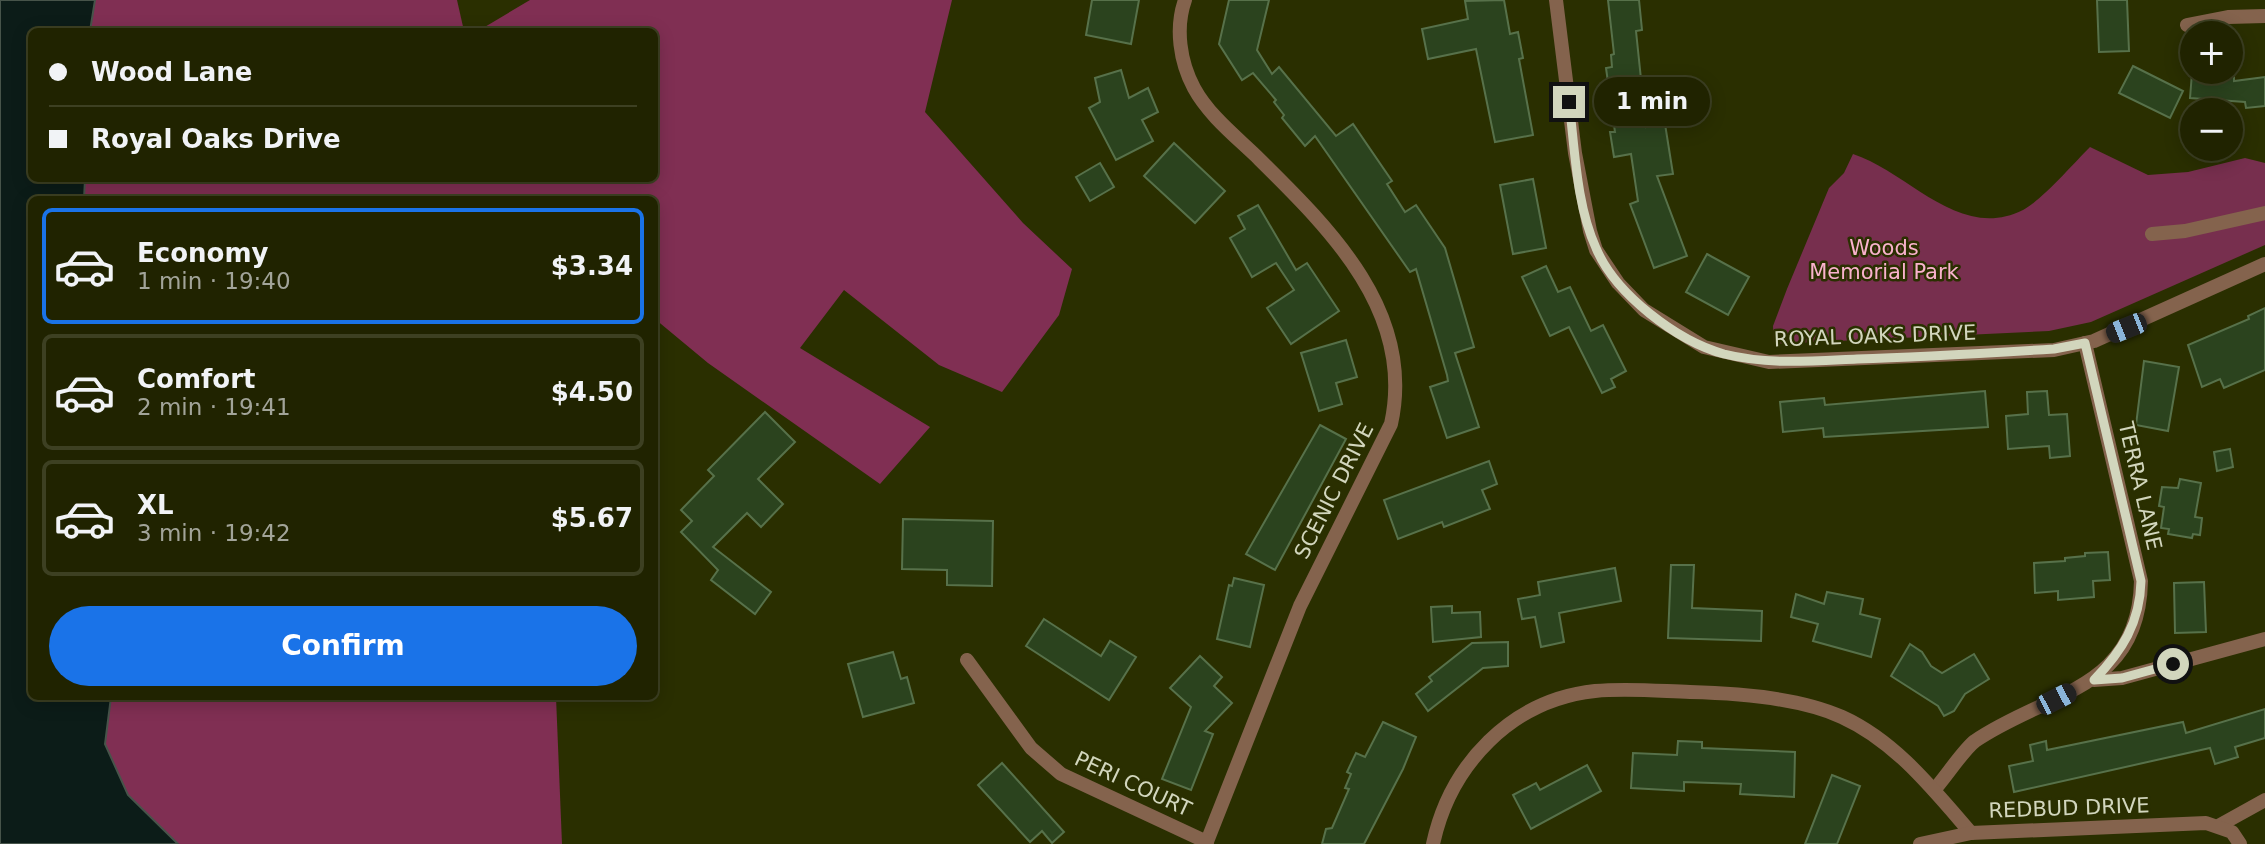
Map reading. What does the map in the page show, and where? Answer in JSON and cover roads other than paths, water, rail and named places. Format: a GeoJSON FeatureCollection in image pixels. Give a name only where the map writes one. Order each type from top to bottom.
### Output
{"type":"FeatureCollection","features":[{"type":"Feature","properties":{"kind":"street","name":"SCENIC DRIVE"},"geometry":{"type":"LineString","coordinates":[[1185,0],[1180,38],[1187,74],[1195,90],[1212,113],[1314,213],[1350,256],[1375,300],[1395,373],[1395,405],[1391,424],[1300,606],[1206,843]]}},
{"type":"Feature","properties":{"kind":"street","name":"ROYAL OAKS DRIVE"},"geometry":{"type":"LineString","coordinates":[[1556,0],[1587,222],[1596,250],[1610,272],[1644,310],[1704,347],[1769,362],[2040,350],[2085,343],[2126,328],[2265,264]]}},
{"type":"Feature","properties":{"kind":"street"},"geometry":{"type":"LineString","coordinates":[[2208,21],[2228,17],[2265,16]]}},
{"type":"Feature","properties":{"kind":"street"},"geometry":{"type":"LineString","coordinates":[[2152,234],[2185,231],[2265,214]]}},
{"type":"Feature","properties":{"kind":"street","name":"TERRA LANE"},"geometry":{"type":"LineString","coordinates":[[1934,790],[1975,741],[2094,680],[2118,656],[2132,631],[2141,605],[2141,581],[2085,343]]}},
{"type":"Feature","properties":{"kind":"street"},"geometry":{"type":"LineString","coordinates":[[2094,680],[2122,678],[2265,639]]}},
{"type":"Feature","properties":{"kind":"street","name":"PERI COURT"},"geometry":{"type":"LineString","coordinates":[[967,660],[1031,748],[1055,770],[1206,843]]}},
{"type":"Feature","properties":{"kind":"street"},"geometry":{"type":"LineString","coordinates":[[1433,844],[1441,814],[1454,783],[1483,746],[1528,713],[1556,700],[1595,691],[1725,692],[1818,708],[1841,716],[1878,739],[1921,775],[1970,833]]}},
{"type":"Feature","properties":{"kind":"street"},"geometry":{"type":"LineString","coordinates":[[2220,825],[2265,800]]}},
{"type":"Feature","properties":{"kind":"street"},"geometry":{"type":"LineString","coordinates":[[2220,825],[2232,832],[2240,844]]}},
{"type":"Feature","properties":{"kind":"street","name":"REDBUD DRIVE"},"geometry":{"type":"LineString","coordinates":[[1920,844],[1970,833],[2220,825]]}},
{"type":"Feature","properties":{"kind":"park label","name":"Woods Memorial Park"},"geometry":{"type":"Point","coordinates":[1884,260]}}]}
